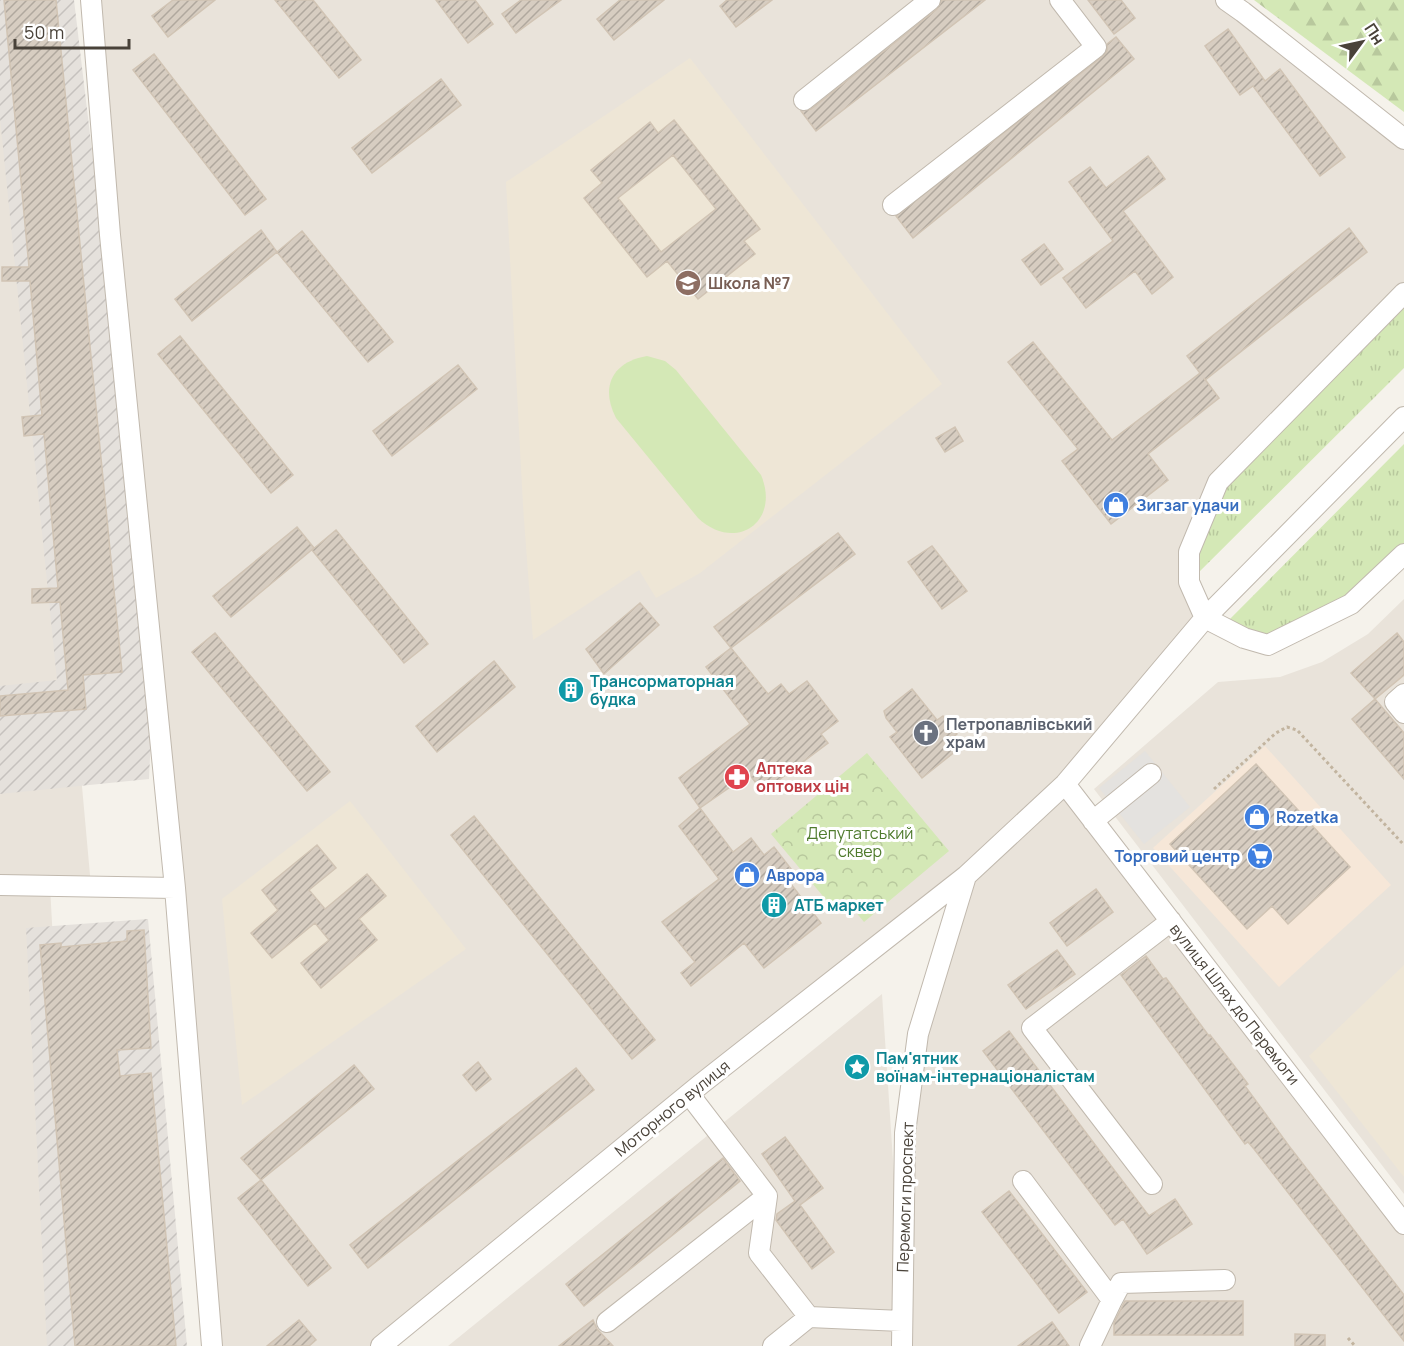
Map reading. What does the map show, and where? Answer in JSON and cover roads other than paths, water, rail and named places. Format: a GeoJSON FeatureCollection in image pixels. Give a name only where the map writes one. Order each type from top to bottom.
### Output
{"type":"FeatureCollection","features":[{"type":"Feature","properties":{"kind":"street"},"geometry":{"type":"LineString","coordinates":[[91,0],[110,235],[175,888],[212,1346]]}},
{"type":"Feature","properties":{"kind":"street"},"geometry":{"type":"LineString","coordinates":[[804,100],[930,0]]}},
{"type":"Feature","properties":{"kind":"street"},"geometry":{"type":"LineString","coordinates":[[893,206],[1096,47],[1060,0]]}},
{"type":"Feature","properties":{"kind":"street"},"geometry":{"type":"LineString","coordinates":[[1226,0],[1404,139]]}},
{"type":"Feature","properties":{"kind":"street"},"geometry":{"type":"LineString","coordinates":[[1404,293],[1218,482],[1190,552],[1189,582],[1205,618],[1244,638],[1268,645],[1351,604],[1404,554]]}},
{"type":"Feature","properties":{"kind":"street","name":"Моторного вулиця"},"geometry":{"type":"LineString","coordinates":[[381,1346],[689,1094],[966,876],[1065,784],[1205,618],[1404,417]]}},
{"type":"Feature","properties":{"kind":"street"},"geometry":{"type":"LineString","coordinates":[[1404,694],[1395,702],[1404,713]]}},
{"type":"Feature","properties":{"kind":"street"},"geometry":{"type":"LineString","coordinates":[[1093,821],[1151,774]]}},
{"type":"Feature","properties":{"kind":"street","name":"вулиця Шлях до Перемоги"},"geometry":{"type":"LineString","coordinates":[[1065,784],[1404,1224]]}},
{"type":"Feature","properties":{"kind":"street","name":"Перемоги проспект"},"geometry":{"type":"LineString","coordinates":[[902,1346],[904,1132],[918,1034],[966,876]]}},
{"type":"Feature","properties":{"kind":"street"},"geometry":{"type":"LineString","coordinates":[[0,885],[175,888]]}},
{"type":"Feature","properties":{"kind":"street"},"geometry":{"type":"LineString","coordinates":[[1152,1184],[1032,1028],[1171,921]]}},
{"type":"Feature","properties":{"kind":"street"},"geometry":{"type":"LineString","coordinates":[[689,1094],[767,1196],[759,1253],[809,1317]]}},
{"type":"Feature","properties":{"kind":"street"},"geometry":{"type":"LineString","coordinates":[[1023,1181],[1112,1300]]}},
{"type":"Feature","properties":{"kind":"street"},"geometry":{"type":"LineString","coordinates":[[607,1322],[767,1196]]}},
{"type":"Feature","properties":{"kind":"street"},"geometry":{"type":"LineString","coordinates":[[1090,1346],[1121,1283],[1225,1280]]}},
{"type":"Feature","properties":{"kind":"street"},"geometry":{"type":"LineString","coordinates":[[773,1346],[809,1317],[902,1321]]}},
{"type":"Feature","properties":{"kind":"place","name":"Школа №7"},"geometry":{"type":"Point","coordinates":[688,283]}},
{"type":"Feature","properties":{"kind":"place","name":"Зигзаг удачи"},"geometry":{"type":"Point","coordinates":[1116,505]}},
{"type":"Feature","properties":{"kind":"place","name":"Трансорматорная будка"},"geometry":{"type":"Point","coordinates":[571,690]}},
{"type":"Feature","properties":{"kind":"place","name":"Петропавлівський храм"},"geometry":{"type":"Point","coordinates":[926,733]}},
{"type":"Feature","properties":{"kind":"place","name":"Аптека оптових цін"},"geometry":{"type":"Point","coordinates":[737,777]}},
{"type":"Feature","properties":{"kind":"place","name":"Rozetka"},"geometry":{"type":"Point","coordinates":[1257,817]}},
{"type":"Feature","properties":{"kind":"place","name":"Торговий центр"},"geometry":{"type":"Point","coordinates":[1260,856]}},
{"type":"Feature","properties":{"kind":"place","name":"Аврора"},"geometry":{"type":"Point","coordinates":[747,875]}},
{"type":"Feature","properties":{"kind":"place","name":"АТБ маркет"},"geometry":{"type":"Point","coordinates":[774,905]}},
{"type":"Feature","properties":{"kind":"place","name":"Пам'ятник воїнам-інтернаціоналістам"},"geometry":{"type":"Point","coordinates":[857,1067]}},
{"type":"Feature","properties":{"kind":"park label","name":"Депутатський сквер"},"geometry":{"type":"Point","coordinates":[860,842]}}]}
